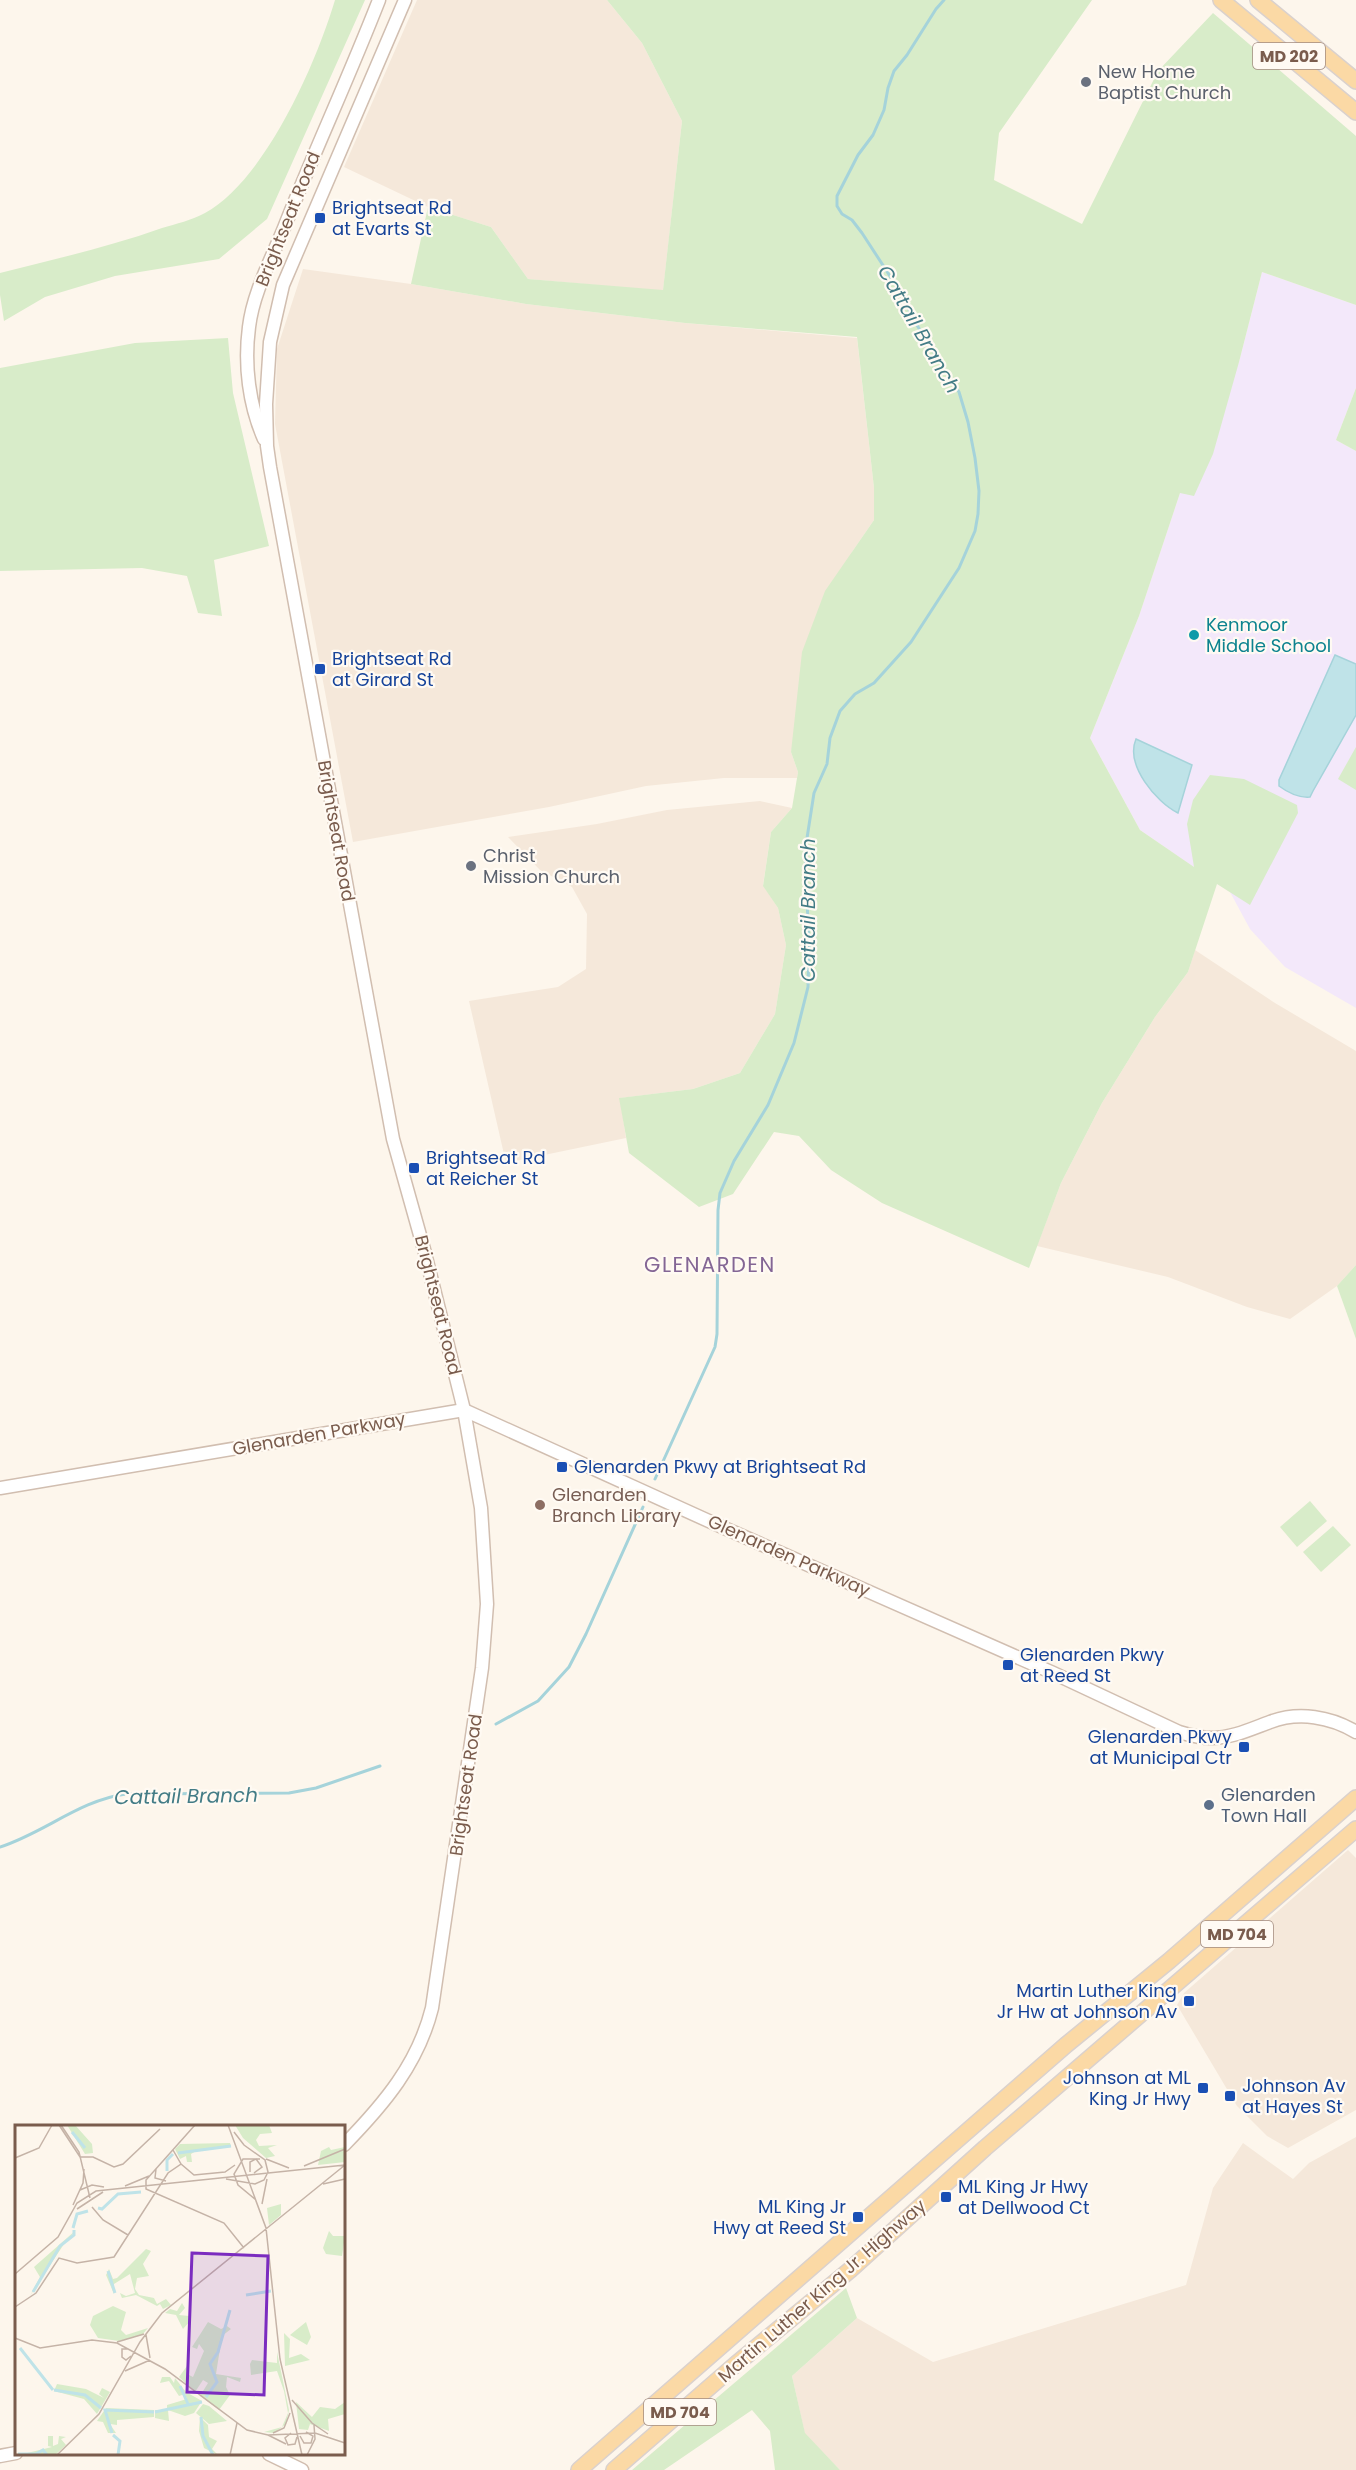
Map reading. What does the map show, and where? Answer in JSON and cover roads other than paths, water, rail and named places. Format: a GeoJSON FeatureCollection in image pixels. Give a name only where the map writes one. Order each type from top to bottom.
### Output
{"type":"FeatureCollection","features":[{"type":"Feature","properties":{"kind":"main road","name":"MD 202"},"geometry":{"type":"LineString","coordinates":[[1221,0],[1356,112]]}},
{"type":"Feature","properties":{"kind":"main road","name":"MD 202"},"geometry":{"type":"LineString","coordinates":[[1258,0],[1356,81]]}},
{"type":"Feature","properties":{"kind":"main road","name":"Martin Luther King Jr. Highway"},"geometry":{"type":"LineString","coordinates":[[579,2470],[1066,2046],[1356,1798]]}},
{"type":"Feature","properties":{"kind":"main road","name":"Martin Luther King Jr. Highway"},"geometry":{"type":"LineString","coordinates":[[614,2470],[735,2365],[850,2270],[986,2148],[1356,1829]]}},
{"type":"Feature","properties":{"kind":"street","name":"Brightseat Road"},"geometry":{"type":"LineString","coordinates":[[267,446],[254,414],[249,384],[246,356],[252,310],[311,159],[380,0]]}},
{"type":"Feature","properties":{"kind":"street","name":"Brightseat Road"},"geometry":{"type":"LineString","coordinates":[[345,2144],[380,2108],[402,2079],[425,2031],[437,1984],[478,1700],[487,1604],[481,1508],[464,1410],[425,1253],[393,1139],[267,446],[266,370],[283,285],[405,0]]}},
{"type":"Feature","properties":{"kind":"street","name":"Glenarden Parkway"},"geometry":{"type":"LineString","coordinates":[[0,1488],[464,1410],[1051,1672],[1179,1732],[1202,1737],[1233,1736],[1272,1721],[1296,1717],[1328,1720],[1356,1732]]}},
{"type":"Feature","properties":{"kind":"street"},"geometry":{"type":"LineString","coordinates":[[0,2456],[15,2453]]}},
{"type":"Feature","properties":{"kind":"street"},"geometry":{"type":"LineString","coordinates":[[271,2455],[302,2470]]}},
{"type":"Feature","properties":{"kind":"water"},"geometry":{"type":"Polygon","coordinates":[[[1335,655],[1356,664],[1356,715],[1310,797],[1297,796],[1279,786],[1279,780],[1335,655]]]}},
{"type":"Feature","properties":{"kind":"water"},"geometry":{"type":"Polygon","coordinates":[[[1136,739],[1192,765],[1178,813],[1169,808],[1145,782],[1135,760],[1136,739]]]}},
{"type":"Feature","properties":{"kind":"waterway","name":"Cattail Branch"},"geometry":{"type":"LineString","coordinates":[[655,1479],[715,1347],[720,1193],[734,1161],[768,1105],[794,1043],[808,987],[809,947],[805,851],[814,793],[827,764],[830,738],[840,711],[855,694],[874,683],[911,642],[959,568],[975,531],[979,491],[968,422],[959,392],[915,322],[901,293],[862,233],[837,206],[837,196],[858,155],[873,135],[884,110],[894,71],[944,0]]}},
{"type":"Feature","properties":{"kind":"waterway","name":"Cattail Branch"},"geometry":{"type":"LineString","coordinates":[[496,1724],[538,1701],[569,1667],[643,1507]]}},
{"type":"Feature","properties":{"kind":"waterway","name":"Cattail Branch"},"geometry":{"type":"LineString","coordinates":[[0,1847],[109,1797],[126,1794],[289,1793],[316,1788],[380,1766]]}},
{"type":"Feature","properties":{"kind":"place","name":"New Home Baptist Church"},"geometry":{"type":"Point","coordinates":[1086,82]}},
{"type":"Feature","properties":{"kind":"place","name":"Brightseat Rd at Evarts St"},"geometry":{"type":"Point","coordinates":[320,218]}},
{"type":"Feature","properties":{"kind":"place","name":"Kenmoor Middle School"},"geometry":{"type":"Point","coordinates":[1194,635]}},
{"type":"Feature","properties":{"kind":"place","name":"Brightseat Rd at Girard St"},"geometry":{"type":"Point","coordinates":[320,669]}},
{"type":"Feature","properties":{"kind":"place","name":"Christ Mission Church"},"geometry":{"type":"Point","coordinates":[471,866]}},
{"type":"Feature","properties":{"kind":"place","name":"Brightseat Rd at Reicher St"},"geometry":{"type":"Point","coordinates":[414,1168]}},
{"type":"Feature","properties":{"kind":"place","name":"Glenarden Pkwy at Brightseat Rd"},"geometry":{"type":"Point","coordinates":[562,1467]}},
{"type":"Feature","properties":{"kind":"place","name":"Glenarden Branch Library"},"geometry":{"type":"Point","coordinates":[540,1505]}},
{"type":"Feature","properties":{"kind":"place","name":"Glenarden Pkwy at Reed St"},"geometry":{"type":"Point","coordinates":[1008,1665]}},
{"type":"Feature","properties":{"kind":"place","name":"Glenarden Pkwy at Municipal Ctr"},"geometry":{"type":"Point","coordinates":[1244,1747]}},
{"type":"Feature","properties":{"kind":"place","name":"Glenarden Town Hall"},"geometry":{"type":"Point","coordinates":[1209,1805]}},
{"type":"Feature","properties":{"kind":"place","name":"Martin Luther King Jr Hw at Johnson Av"},"geometry":{"type":"Point","coordinates":[1189,2001]}},
{"type":"Feature","properties":{"kind":"place","name":"Johnson at ML King Jr Hwy"},"geometry":{"type":"Point","coordinates":[1203,2088]}},
{"type":"Feature","properties":{"kind":"place","name":"Johnson Av at Hayes St"},"geometry":{"type":"Point","coordinates":[1230,2096]}},
{"type":"Feature","properties":{"kind":"place","name":"ML King Jr Hwy at Dellwood Ct"},"geometry":{"type":"Point","coordinates":[946,2197]}},
{"type":"Feature","properties":{"kind":"place","name":"ML King Jr Hwy at Reed St"},"geometry":{"type":"Point","coordinates":[858,2217]}},
{"type":"Feature","properties":{"kind":"district","name":"GLENARDEN"},"geometry":{"type":"Point","coordinates":[710,1265]}}]}
